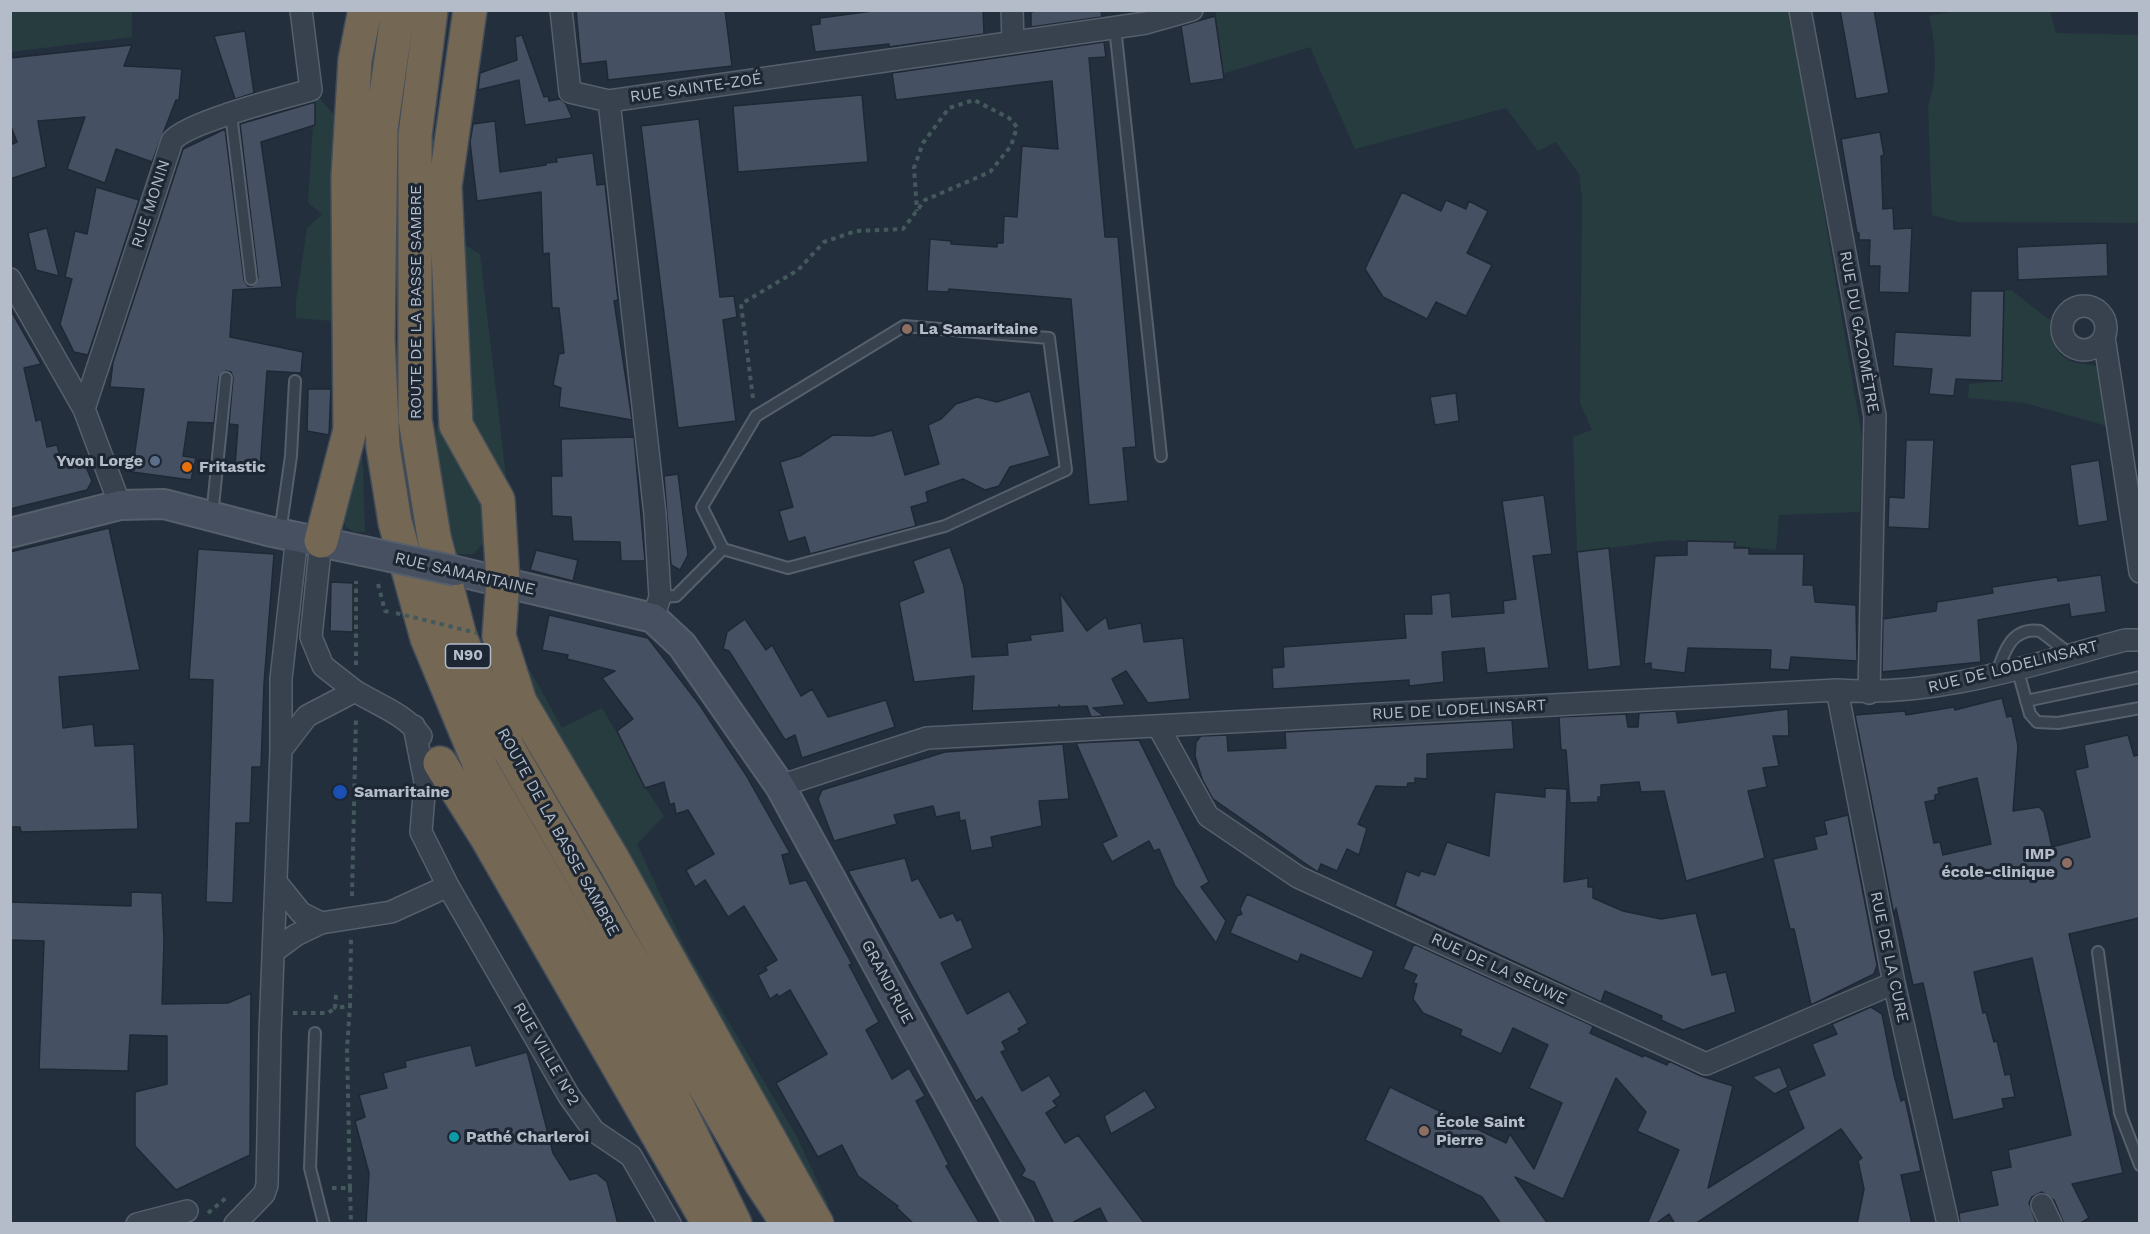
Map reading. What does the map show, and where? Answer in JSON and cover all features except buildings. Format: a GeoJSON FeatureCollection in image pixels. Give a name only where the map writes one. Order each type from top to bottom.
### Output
{"type":"FeatureCollection","features":[{"type":"Feature","properties":{"kind":"highway"},"geometry":{"type":"LineString","coordinates":[[299,537],[350,430],[348,177],[355,60],[365,10]]}},
{"type":"Feature","properties":{"kind":"highway","name":"ROUTE DE LA BASSE SAMBRE"},"geometry":{"type":"LineString","coordinates":[[398,10],[381,129],[378,338],[382,447],[398,534],[427,638],[482,768],[672,1095],[735,1224]]}},
{"type":"Feature","properties":{"kind":"highway","name":"ROUTE DE LA BASSE SAMBRE"},"geometry":{"type":"LineString","coordinates":[[431,10],[415,135],[415,419],[434,537],[460,637],[508,748],[761,1183],[788,1224]]}},
{"type":"Feature","properties":{"kind":"highway"},"geometry":{"type":"LineString","coordinates":[[470,10],[445,186],[456,425],[498,500],[502,581],[499,636],[520,702],[627,884],[817,1224]]}},
{"type":"Feature","properties":{"kind":"highway"},"geometry":{"type":"LineString","coordinates":[[440,763],[487,838],[709,1224]]}},
{"type":"Feature","properties":{"kind":"street"},"geometry":{"type":"LineString","coordinates":[[561,10],[570,92],[609,101]]}},
{"type":"Feature","properties":{"kind":"street"},"geometry":{"type":"LineString","coordinates":[[1012,10],[1013,42]]}},
{"type":"Feature","properties":{"kind":"street","name":"RUE SAINTE-ZOÉ"},"geometry":{"type":"LineString","coordinates":[[656,607],[655,514],[609,101],[1146,23],[1192,10]]}},
{"type":"Feature","properties":{"kind":"street","name":"RUE DU GAZOMÈTRE"},"geometry":{"type":"LineString","coordinates":[[1800,10],[1875,416],[1869,693]]}},
{"type":"Feature","properties":{"kind":"street","name":"RUE MONIN"},"geometry":{"type":"LineString","coordinates":[[84,409],[172,141],[182,133],[231,114],[311,90],[301,18]]}},
{"type":"Feature","properties":{"kind":"street"},"geometry":{"type":"LineString","coordinates":[[10,279],[84,409],[120,505]]}},
{"type":"Feature","properties":{"kind":"street"},"geometry":{"type":"LineString","coordinates":[[2104,337],[2139,572]]}},
{"type":"Feature","properties":{"kind":"street","name":"RUE SAMARITAINE"},"geometry":{"type":"LineString","coordinates":[[10,533],[120,505],[164,504],[299,537],[502,581],[656,607],[752,742]]}},
{"type":"Feature","properties":{"kind":"street"},"geometry":{"type":"LineString","coordinates":[[299,537],[311,637],[323,666],[356,692],[414,726],[440,763]]}},
{"type":"Feature","properties":{"kind":"street"},"geometry":{"type":"LineString","coordinates":[[235,1224],[264,1194],[267,1185],[270,1034],[281,750],[281,679],[299,537]]}},
{"type":"Feature","properties":{"kind":"street","name":"RUE DE LODELINSART"},"geometry":{"type":"LineString","coordinates":[[780,786],[927,738],[1837,690],[1869,693],[1930,688],[2125,639],[2139,640]]}},
{"type":"Feature","properties":{"kind":"street","name":"RUE DE LA CURE"},"geometry":{"type":"LineString","coordinates":[[1837,690],[1894,983],[1948,1224]]}},
{"type":"Feature","properties":{"kind":"street"},"geometry":{"type":"LineString","coordinates":[[281,750],[307,716],[356,692]]}},
{"type":"Feature","properties":{"kind":"street","name":"RUE VILLE N°2"},"geometry":{"type":"LineString","coordinates":[[414,726],[425,782],[421,832],[448,886],[569,1096],[594,1131],[632,1156],[670,1224]]}},
{"type":"Feature","properties":{"kind":"street","name":"RUE DE LA SEUWE"},"geometry":{"type":"LineString","coordinates":[[1158,726],[1208,816],[1298,877],[1706,1064],[1894,983]]}},
{"type":"Feature","properties":{"kind":"street","name":"GRAND'RUE"},"geometry":{"type":"LineString","coordinates":[[752,742],[780,786],[1019,1224]]}},
{"type":"Feature","properties":{"kind":"street"},"geometry":{"type":"LineString","coordinates":[[276,882],[301,913],[321,923]]}},
{"type":"Feature","properties":{"kind":"street"},"geometry":{"type":"LineString","coordinates":[[273,952],[296,935],[321,923],[391,912],[448,886]]}},
{"type":"Feature","properties":{"kind":"street"},"geometry":{"type":"LineString","coordinates":[[137,1224],[187,1211]]}},
{"type":"Feature","properties":{"kind":"lane"},"geometry":{"type":"LineString","coordinates":[[1115,27],[1161,456]]}},
{"type":"Feature","properties":{"kind":"lane"},"geometry":{"type":"LineString","coordinates":[[231,114],[251,279]]}},
{"type":"Feature","properties":{"kind":"lane"},"geometry":{"type":"LineString","coordinates":[[904,326],[1049,338],[1066,470],[945,526],[788,568],[723,549],[702,507],[756,416],[904,326]]}},
{"type":"Feature","properties":{"kind":"lane"},"geometry":{"type":"LineString","coordinates":[[212,517],[226,378]]}},
{"type":"Feature","properties":{"kind":"lane"},"geometry":{"type":"LineString","coordinates":[[295,381],[291,456],[299,537]]}},
{"type":"Feature","properties":{"kind":"lane"},"geometry":{"type":"LineString","coordinates":[[656,607],[676,596],[723,549]]}},
{"type":"Feature","properties":{"kind":"lane"},"geometry":{"type":"LineString","coordinates":[[2070,654],[2040,631],[2024,632],[2006,645],[2007,670],[2026,701],[2030,714],[2037,722],[2058,723],[2139,708]]}},
{"type":"Feature","properties":{"kind":"lane"},"geometry":{"type":"LineString","coordinates":[[2026,701],[2139,677]]}},
{"type":"Feature","properties":{"kind":"lane"},"geometry":{"type":"LineString","coordinates":[[2098,952],[2120,1113],[2139,1165]]}},
{"type":"Feature","properties":{"kind":"lane"},"geometry":{"type":"LineString","coordinates":[[315,1033],[310,1168],[324,1224]]}},
{"type":"Feature","properties":{"kind":"path"},"geometry":{"type":"LineString","coordinates":[[756,416],[741,304],[798,270],[824,242],[856,231],[903,230],[917,211],[925,200],[990,172],[1011,146],[1017,127],[1009,118],[974,100],[949,108],[923,143],[914,168],[917,211]]}},
{"type":"Feature","properties":{"kind":"path"},"geometry":{"type":"LineString","coordinates":[[351,1224],[347,1048],[352,918],[356,581]]}},
{"type":"Feature","properties":{"kind":"path"},"geometry":{"type":"LineString","coordinates":[[378,584],[385,611],[477,633]]}},
{"type":"Feature","properties":{"kind":"path"},"geometry":{"type":"LineString","coordinates":[[335,1008],[336,995]]}},
{"type":"Feature","properties":{"kind":"path"},"geometry":{"type":"LineString","coordinates":[[316,1013],[328,1013],[335,1008],[350,1006]]}},
{"type":"Feature","properties":{"kind":"path"},"geometry":{"type":"LineString","coordinates":[[325,1188],[350,1188]]}},
{"type":"Feature","properties":{"kind":"path"},"geometry":{"type":"LineString","coordinates":[[187,1211],[210,1213],[228,1195]]}},
{"type":"Feature","properties":{"kind":"green space"},"geometry":{"type":"Polygon","coordinates":[[[1220,10],[1790,11],[1862,437],[1860,512],[1779,515],[1776,550],[1671,540],[1577,552],[1573,437],[1592,430],[1580,403],[1582,198],[1579,174],[1556,142],[1538,151],[1506,108],[1355,149],[1310,47],[1219,75],[1211,18],[1220,10]]]}},
{"type":"Feature","properties":{"kind":"green space"},"geometry":{"type":"Polygon","coordinates":[[[1959,10],[2050,11],[2056,33],[2139,35],[2139,223],[1958,222],[1932,215],[1928,106],[1935,61],[1929,16],[1959,10]]]}},
{"type":"Feature","properties":{"kind":"green space"},"geometry":{"type":"Polygon","coordinates":[[[10,11],[132,11],[132,37],[11,52],[10,11]]]}},
{"type":"Feature","properties":{"kind":"green space"},"geometry":{"type":"Polygon","coordinates":[[[315,93],[342,124],[332,321],[296,318],[296,301],[307,228],[322,214],[308,203],[315,93]]]}},
{"type":"Feature","properties":{"kind":"green space"},"geometry":{"type":"Polygon","coordinates":[[[458,241],[480,254],[508,494],[466,419],[458,241]]]}},
{"type":"Feature","properties":{"kind":"green space"},"geometry":{"type":"Polygon","coordinates":[[[2011,290],[2051,321],[2054,344],[2060,354],[2073,362],[2098,367],[2107,426],[2025,403],[1968,398],[1969,384],[2001,381],[2002,291],[2011,290]]]}},
{"type":"Feature","properties":{"kind":"green space"},"geometry":{"type":"Polygon","coordinates":[[[439,417],[483,500],[485,542],[473,554],[454,554],[450,539],[436,466],[436,431],[439,417]]]}},
{"type":"Feature","properties":{"kind":"green space"},"geometry":{"type":"Polygon","coordinates":[[[358,421],[363,467],[365,532],[354,532],[346,527],[339,509],[358,421]]]}},
{"type":"Feature","properties":{"kind":"green space"},"geometry":{"type":"Polygon","coordinates":[[[515,656],[531,672],[562,728],[602,708],[630,755],[645,787],[664,816],[637,844],[686,950],[797,1137],[829,1206],[816,1198],[537,704],[515,656]]]}},
{"type":"Feature","properties":{"kind":"place","name":"La Samaritaine"},"geometry":{"type":"Point","coordinates":[907,329]}},
{"type":"Feature","properties":{"kind":"place","name":"Yvon Lorge"},"geometry":{"type":"Point","coordinates":[155,461]}},
{"type":"Feature","properties":{"kind":"place","name":"Fritastic"},"geometry":{"type":"Point","coordinates":[187,467]}},
{"type":"Feature","properties":{"kind":"place","name":"Samaritaine"},"geometry":{"type":"Point","coordinates":[340,792]}},
{"type":"Feature","properties":{"kind":"place","name":"IMP école-clinique"},"geometry":{"type":"Point","coordinates":[2067,863]}},
{"type":"Feature","properties":{"kind":"place","name":"École Saint Pierre"},"geometry":{"type":"Point","coordinates":[1424,1131]}},
{"type":"Feature","properties":{"kind":"place","name":"Pathé Charleroi"},"geometry":{"type":"Point","coordinates":[454,1137]}}]}
